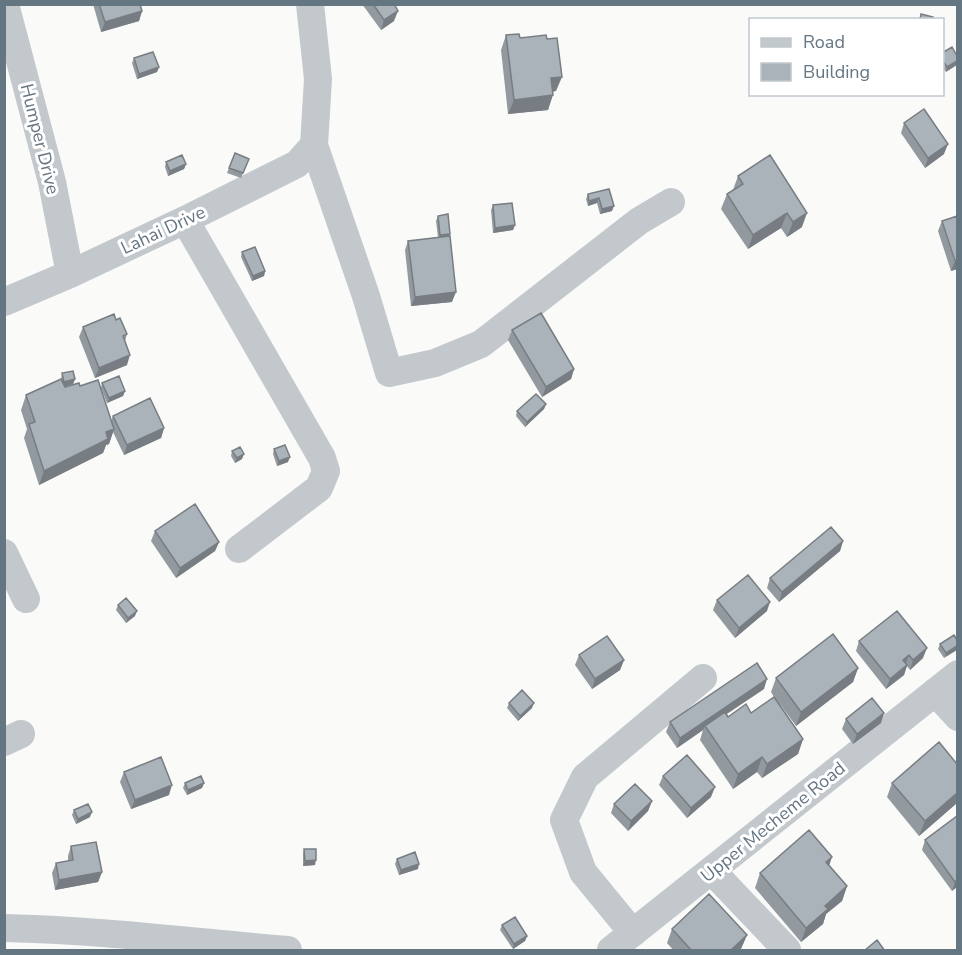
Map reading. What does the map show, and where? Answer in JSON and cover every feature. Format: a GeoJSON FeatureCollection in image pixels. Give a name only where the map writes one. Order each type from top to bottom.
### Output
{"type":"FeatureCollection","features":[{"type":"Feature","properties":{"kind":"street","name":"Humper Drive"},"geometry":{"type":"LineString","coordinates":[[5,4],[52,182],[70,274]]}},
{"type":"Feature","properties":{"kind":"street"},"geometry":{"type":"LineString","coordinates":[[310,4],[318,79],[314,145],[366,296],[389,373],[435,363],[481,344],[639,221],[671,202]]}},
{"type":"Feature","properties":{"kind":"street","name":"Lahai Drive"},"geometry":{"type":"LineString","coordinates":[[4,302],[185,220],[297,164],[314,145]]}},
{"type":"Feature","properties":{"kind":"street"},"geometry":{"type":"LineString","coordinates":[[185,220],[322,458],[326,471],[319,488],[239,549]]}},
{"type":"Feature","properties":{"kind":"street"},"geometry":{"type":"LineString","coordinates":[[4,553],[26,599]]}},
{"type":"Feature","properties":{"kind":"street","name":"Upper Mecheme Road"},"geometry":{"type":"LineString","coordinates":[[622,942],[957,674]]}},
{"type":"Feature","properties":{"kind":"street"},"geometry":{"type":"LineString","coordinates":[[622,942],[583,872],[564,820],[585,777],[703,678]]}},
{"type":"Feature","properties":{"kind":"street"},"geometry":{"type":"LineString","coordinates":[[935,692],[957,717]]}},
{"type":"Feature","properties":{"kind":"street"},"geometry":{"type":"LineString","coordinates":[[712,871],[787,951]]}},
{"type":"Feature","properties":{"kind":"street"},"geometry":{"type":"LineString","coordinates":[[4,928],[31,928],[288,951]]}},
{"type":"Feature","properties":{"kind":"building"},"geometry":{"type":"Polygon","coordinates":[[[99,4],[140,4],[142,11],[105,22],[99,4]]]}},
{"type":"Feature","properties":{"kind":"building"},"geometry":{"type":"Polygon","coordinates":[[[373,4],[394,4],[398,11],[384,20],[373,4]]]}},
{"type":"Feature","properties":{"kind":"building"},"geometry":{"type":"Polygon","coordinates":[[[921,14],[933,17],[933,18],[920,18],[921,14]]]}},
{"type":"Feature","properties":{"kind":"building"},"geometry":{"type":"Polygon","coordinates":[[[519,34],[520,38],[546,35],[547,39],[557,38],[562,77],[551,78],[553,95],[514,100],[506,35],[519,34]]]}},
{"type":"Feature","properties":{"kind":"building"},"geometry":{"type":"Polygon","coordinates":[[[952,47],[957,61],[947,67],[944,62],[944,52],[952,47]]]}},
{"type":"Feature","properties":{"kind":"building"},"geometry":{"type":"Polygon","coordinates":[[[153,52],[159,67],[139,74],[134,58],[153,52]]]}},
{"type":"Feature","properties":{"kind":"building"},"geometry":{"type":"Polygon","coordinates":[[[924,109],[948,144],[928,158],[904,123],[924,109]]]}},
{"type":"Feature","properties":{"kind":"building"},"geometry":{"type":"Polygon","coordinates":[[[235,153],[249,159],[243,173],[229,168],[235,153]]]}},
{"type":"Feature","properties":{"kind":"building"},"geometry":{"type":"Polygon","coordinates":[[[182,155],[186,164],[170,171],[166,162],[182,155]]]}},
{"type":"Feature","properties":{"kind":"building"},"geometry":{"type":"Polygon","coordinates":[[[770,155],[807,213],[793,222],[787,213],[753,235],[727,194],[743,184],[738,176],[770,155]]]}},
{"type":"Feature","properties":{"kind":"building"},"geometry":{"type":"Polygon","coordinates":[[[609,189],[614,206],[602,209],[599,198],[589,201],[588,194],[609,189]]]}},
{"type":"Feature","properties":{"kind":"building"},"geometry":{"type":"Polygon","coordinates":[[[512,203],[515,225],[495,228],[493,205],[512,203]]]}},
{"type":"Feature","properties":{"kind":"building"},"geometry":{"type":"Polygon","coordinates":[[[448,214],[450,234],[440,235],[438,216],[448,214]]]}},
{"type":"Feature","properties":{"kind":"building"},"geometry":{"type":"Polygon","coordinates":[[[957,216],[957,260],[955,261],[942,221],[957,216]]]}},
{"type":"Feature","properties":{"kind":"building"},"geometry":{"type":"Polygon","coordinates":[[[450,236],[456,292],[415,297],[408,241],[450,236]]]}},
{"type":"Feature","properties":{"kind":"building"},"geometry":{"type":"Polygon","coordinates":[[[255,247],[265,271],[253,276],[242,252],[255,247]]]}},
{"type":"Feature","properties":{"kind":"building"},"geometry":{"type":"Polygon","coordinates":[[[541,313],[574,369],[546,387],[512,330],[541,313]]]}},
{"type":"Feature","properties":{"kind":"building"},"geometry":{"type":"Polygon","coordinates":[[[114,314],[116,320],[120,318],[127,334],[123,336],[130,355],[99,368],[83,327],[114,314]]]}},
{"type":"Feature","properties":{"kind":"building"},"geometry":{"type":"Polygon","coordinates":[[[73,371],[75,379],[64,382],[62,373],[73,371]]]}},
{"type":"Feature","properties":{"kind":"building"},"geometry":{"type":"Polygon","coordinates":[[[119,376],[125,391],[109,398],[102,383],[119,376]]]}},
{"type":"Feature","properties":{"kind":"building"},"geometry":{"type":"Polygon","coordinates":[[[61,379],[65,387],[79,383],[80,386],[98,380],[114,429],[106,432],[108,439],[44,471],[29,424],[35,422],[26,395],[61,379]]]}},
{"type":"Feature","properties":{"kind":"building"},"geometry":{"type":"Polygon","coordinates":[[[536,394],[546,404],[527,422],[517,411],[536,394]]]}},
{"type":"Feature","properties":{"kind":"building"},"geometry":{"type":"Polygon","coordinates":[[[150,398],[164,428],[127,445],[113,416],[150,398]]]}},
{"type":"Feature","properties":{"kind":"building"},"geometry":{"type":"Polygon","coordinates":[[[285,445],[290,457],[279,461],[274,449],[285,445]]]}},
{"type":"Feature","properties":{"kind":"building"},"geometry":{"type":"Polygon","coordinates":[[[240,447],[244,454],[237,458],[232,451],[240,447]]]}},
{"type":"Feature","properties":{"kind":"building"},"geometry":{"type":"Polygon","coordinates":[[[195,504],[219,542],[180,568],[155,531],[195,504]]]}},
{"type":"Feature","properties":{"kind":"building"},"geometry":{"type":"Polygon","coordinates":[[[831,527],[843,541],[782,592],[770,578],[831,527]]]}},
{"type":"Feature","properties":{"kind":"building"},"geometry":{"type":"Polygon","coordinates":[[[748,575],[770,602],[739,628],[717,600],[748,575]]]}},
{"type":"Feature","properties":{"kind":"building"},"geometry":{"type":"Polygon","coordinates":[[[126,598],[137,611],[128,618],[118,605],[126,598]]]}},
{"type":"Feature","properties":{"kind":"building"},"geometry":{"type":"Polygon","coordinates":[[[897,611],[927,648],[913,660],[909,655],[903,660],[907,665],[890,679],[859,641],[897,611]]]}},
{"type":"Feature","properties":{"kind":"building"},"geometry":{"type":"Polygon","coordinates":[[[833,634],[858,668],[801,712],[776,678],[833,634]]]}},
{"type":"Feature","properties":{"kind":"building"},"geometry":{"type":"Polygon","coordinates":[[[954,635],[957,646],[946,653],[940,644],[954,635]]]}},
{"type":"Feature","properties":{"kind":"building"},"geometry":{"type":"Polygon","coordinates":[[[607,636],[624,660],[595,679],[579,655],[607,636]]]}},
{"type":"Feature","properties":{"kind":"building"},"geometry":{"type":"Polygon","coordinates":[[[757,663],[767,679],[680,738],[670,722],[757,663]]]}},
{"type":"Feature","properties":{"kind":"building"},"geometry":{"type":"Polygon","coordinates":[[[522,690],[534,703],[520,716],[509,703],[522,690]]]}},
{"type":"Feature","properties":{"kind":"building"},"geometry":{"type":"Polygon","coordinates":[[[774,697],[803,739],[767,764],[762,757],[738,774],[705,726],[725,712],[728,717],[746,704],[751,713],[774,697]]]}},
{"type":"Feature","properties":{"kind":"building"},"geometry":{"type":"Polygon","coordinates":[[[872,698],[884,713],[857,734],[846,719],[872,698]]]}},
{"type":"Feature","properties":{"kind":"building"},"geometry":{"type":"Polygon","coordinates":[[[939,742],[957,764],[957,793],[925,821],[892,783],[939,742]]]}},
{"type":"Feature","properties":{"kind":"building"},"geometry":{"type":"Polygon","coordinates":[[[687,755],[715,787],[691,808],[663,776],[687,755]]]}},
{"type":"Feature","properties":{"kind":"building"},"geometry":{"type":"Polygon","coordinates":[[[161,757],[172,785],[135,800],[124,772],[161,757]]]}},
{"type":"Feature","properties":{"kind":"building"},"geometry":{"type":"Polygon","coordinates":[[[201,776],[204,783],[188,790],[185,783],[201,776]]]}},
{"type":"Feature","properties":{"kind":"building"},"geometry":{"type":"Polygon","coordinates":[[[635,784],[652,801],[631,821],[614,804],[635,784]]]}},
{"type":"Feature","properties":{"kind":"building"},"geometry":{"type":"Polygon","coordinates":[[[88,804],[92,812],[78,819],[74,810],[88,804]]]}},
{"type":"Feature","properties":{"kind":"building"},"geometry":{"type":"Polygon","coordinates":[[[957,816],[957,880],[955,882],[925,840],[957,816]]]}},
{"type":"Feature","properties":{"kind":"building"},"geometry":{"type":"Polygon","coordinates":[[[809,830],[832,857],[826,862],[847,886],[825,906],[828,909],[806,928],[760,873],[809,830]]]}},
{"type":"Feature","properties":{"kind":"building"},"geometry":{"type":"Polygon","coordinates":[[[96,842],[102,872],[59,880],[56,863],[73,860],[71,846],[96,842]]]}},
{"type":"Feature","properties":{"kind":"building"},"geometry":{"type":"Polygon","coordinates":[[[304,849],[316,849],[316,860],[305,861],[304,849]]]}},
{"type":"Feature","properties":{"kind":"building"},"geometry":{"type":"Polygon","coordinates":[[[415,852],[419,864],[401,870],[397,859],[415,852]]]}},
{"type":"Feature","properties":{"kind":"building"},"geometry":{"type":"Polygon","coordinates":[[[709,894],[747,935],[730,951],[692,951],[672,929],[709,894]]]}},
{"type":"Feature","properties":{"kind":"building"},"geometry":{"type":"Polygon","coordinates":[[[515,917],[527,936],[514,944],[502,925],[515,917]]]}},
{"type":"Feature","properties":{"kind":"building"},"geometry":{"type":"Polygon","coordinates":[[[877,940],[885,951],[864,951],[877,940]]]}}]}
